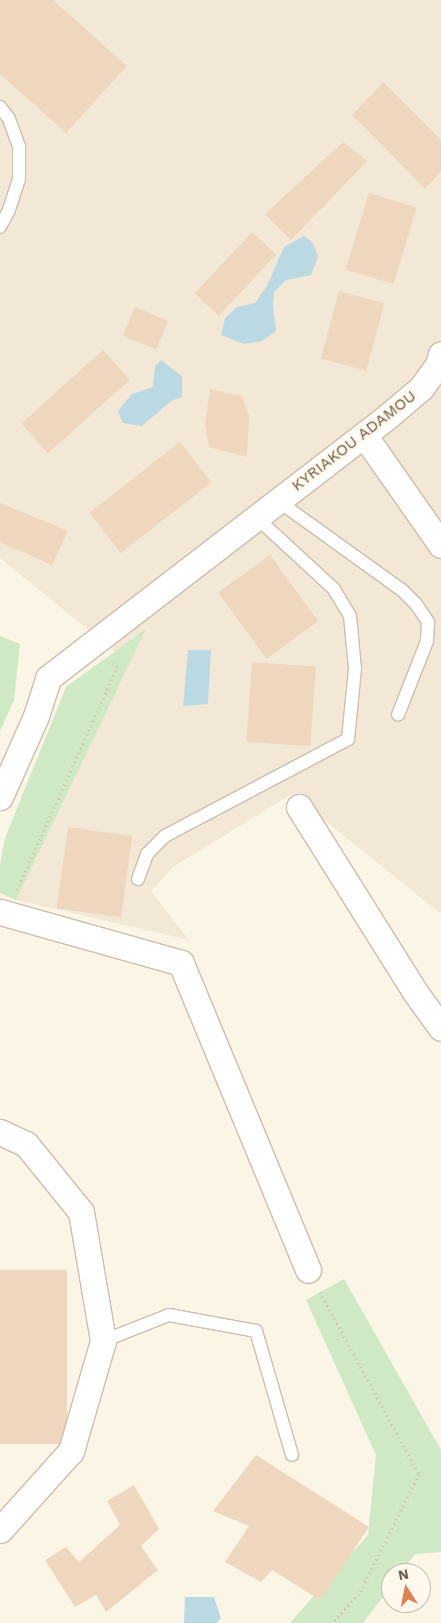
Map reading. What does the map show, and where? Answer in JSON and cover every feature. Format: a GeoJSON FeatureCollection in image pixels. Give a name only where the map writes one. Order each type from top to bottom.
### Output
{"type":"FeatureCollection","features":[{"type":"Feature","properties":{"kind":"street","name":"KYRIAKOU ADAMOU"},"geometry":{"type":"LineString","coordinates":[[0,797],[36,716],[48,678],[364,436],[421,388],[438,365],[441,354]]}},
{"type":"Feature","properties":{"kind":"street"},"geometry":{"type":"LineString","coordinates":[[364,436],[441,545]]}},
{"type":"Feature","properties":{"kind":"street"},"geometry":{"type":"LineString","coordinates":[[299,807],[415,992],[441,1028]]}},
{"type":"Feature","properties":{"kind":"street"},"geometry":{"type":"LineString","coordinates":[[3,913],[181,963],[308,1270]]}},
{"type":"Feature","properties":{"kind":"street"},"geometry":{"type":"LineString","coordinates":[[0,1132],[26,1144],[81,1212],[102,1341],[70,1452],[0,1530]]}},
{"type":"Feature","properties":{"kind":"lane"},"geometry":{"type":"LineString","coordinates":[[0,107],[9,119],[18,146],[19,179],[9,210],[0,227]]}},
{"type":"Feature","properties":{"kind":"lane"},"geometry":{"type":"LineString","coordinates":[[278,501],[402,590],[416,604],[428,622],[427,641],[398,715]]}},
{"type":"Feature","properties":{"kind":"lane"},"geometry":{"type":"LineString","coordinates":[[138,879],[147,854],[165,836],[348,739],[355,669],[350,616],[334,589],[256,517]]}},
{"type":"Feature","properties":{"kind":"lane"},"geometry":{"type":"LineString","coordinates":[[102,1341],[169,1316],[256,1331],[292,1455]]}},
{"type":"Feature","properties":{"kind":"path"},"geometry":{"type":"LineString","coordinates":[[3,913],[117,667],[94,643]]}},
{"type":"Feature","properties":{"kind":"path"},"geometry":{"type":"LineString","coordinates":[[308,1270],[419,1474],[359,1594],[332,1623]]}},
{"type":"Feature","properties":{"kind":"shaded area"},"geometry":{"type":"Polygon","coordinates":[[[0,0],[441,0],[441,914],[292,794],[173,867],[151,891],[189,940],[16,900],[129,663],[0,558],[0,0]]]}},
{"type":"Feature","properties":{"kind":"green space"},"geometry":{"type":"Polygon","coordinates":[[[146,629],[16,900],[0,893],[0,865],[5,838],[66,687],[146,629]]]}},
{"type":"Feature","properties":{"kind":"green space"},"geometry":{"type":"Polygon","coordinates":[[[0,636],[20,644],[14,700],[0,731],[0,636]]]}},
{"type":"Feature","properties":{"kind":"green space"},"geometry":{"type":"Polygon","coordinates":[[[344,1279],[441,1450],[441,1552],[415,1554],[408,1563],[381,1563],[381,1599],[363,1623],[290,1623],[368,1535],[376,1455],[306,1300],[344,1279]]]}},
{"type":"Feature","properties":{"kind":"water"},"geometry":{"type":"Polygon","coordinates":[[[304,236],[313,243],[318,257],[311,275],[286,280],[274,292],[273,307],[276,331],[262,341],[244,344],[221,335],[225,318],[237,307],[255,303],[267,286],[284,247],[304,236]]]}},
{"type":"Feature","properties":{"kind":"water"},"geometry":{"type":"Polygon","coordinates":[[[161,360],[182,376],[182,397],[171,401],[142,426],[123,423],[118,411],[132,394],[153,387],[155,366],[161,360]]]}},
{"type":"Feature","properties":{"kind":"water"},"geometry":{"type":"Polygon","coordinates":[[[188,650],[211,650],[208,704],[183,706],[188,650]]]}},
{"type":"Feature","properties":{"kind":"water"},"geometry":{"type":"Polygon","coordinates":[[[185,1597],[214,1597],[221,1618],[217,1623],[184,1623],[185,1597]]]}},
{"type":"Feature","properties":{"kind":"building"},"geometry":{"type":"Polygon","coordinates":[[[0,0],[53,0],[127,66],[66,133],[0,74],[0,0]]]}},
{"type":"Feature","properties":{"kind":"building"},"geometry":{"type":"Polygon","coordinates":[[[383,82],[441,140],[441,171],[425,189],[352,115],[383,82]]]}},
{"type":"Feature","properties":{"kind":"building"},"geometry":{"type":"Polygon","coordinates":[[[343,142],[367,161],[291,240],[265,214],[343,142]]]}},
{"type":"Feature","properties":{"kind":"building"},"geometry":{"type":"Polygon","coordinates":[[[369,193],[417,208],[393,284],[346,270],[369,193]]]}},
{"type":"Feature","properties":{"kind":"building"},"geometry":{"type":"Polygon","coordinates":[[[252,232],[276,255],[219,316],[195,293],[252,232]]]}},
{"type":"Feature","properties":{"kind":"building"},"geometry":{"type":"Polygon","coordinates":[[[339,291],[384,303],[366,371],[321,359],[339,291]]]}},
{"type":"Feature","properties":{"kind":"building"},"geometry":{"type":"Polygon","coordinates":[[[135,307],[168,321],[156,350],[123,336],[135,307]]]}},
{"type":"Feature","properties":{"kind":"building"},"geometry":{"type":"Polygon","coordinates":[[[103,350],[130,380],[48,453],[21,424],[103,350]]]}},
{"type":"Feature","properties":{"kind":"building"},"geometry":{"type":"Polygon","coordinates":[[[210,389],[242,396],[249,416],[247,457],[209,447],[205,425],[210,389]]]}},
{"type":"Feature","properties":{"kind":"building"},"geometry":{"type":"Polygon","coordinates":[[[180,442],[211,482],[121,553],[89,513],[180,442]]]}},
{"type":"Feature","properties":{"kind":"building"},"geometry":{"type":"Polygon","coordinates":[[[0,503],[68,531],[52,565],[0,542],[0,503]]]}},
{"type":"Feature","properties":{"kind":"building"},"geometry":{"type":"Polygon","coordinates":[[[270,555],[318,621],[266,659],[218,593],[270,555]]]}},
{"type":"Feature","properties":{"kind":"building"},"geometry":{"type":"Polygon","coordinates":[[[252,662],[316,666],[310,746],[246,742],[252,662]]]}},
{"type":"Feature","properties":{"kind":"building"},"geometry":{"type":"Polygon","coordinates":[[[68,827],[132,836],[121,917],[57,908],[68,827]]]}},
{"type":"Feature","properties":{"kind":"building"},"geometry":{"type":"Polygon","coordinates":[[[0,1270],[67,1270],[67,1444],[0,1444],[0,1270]]]}},
{"type":"Feature","properties":{"kind":"building"},"geometry":{"type":"Polygon","coordinates":[[[256,1455],[369,1527],[320,1600],[272,1570],[261,1582],[225,1562],[249,1526],[213,1511],[256,1455]]]}},
{"type":"Feature","properties":{"kind":"building"},"geometry":{"type":"Polygon","coordinates":[[[134,1485],[159,1529],[141,1546],[158,1570],[106,1612],[96,1595],[75,1607],[45,1560],[66,1547],[79,1562],[120,1525],[107,1501],[134,1485]]]}}]}
